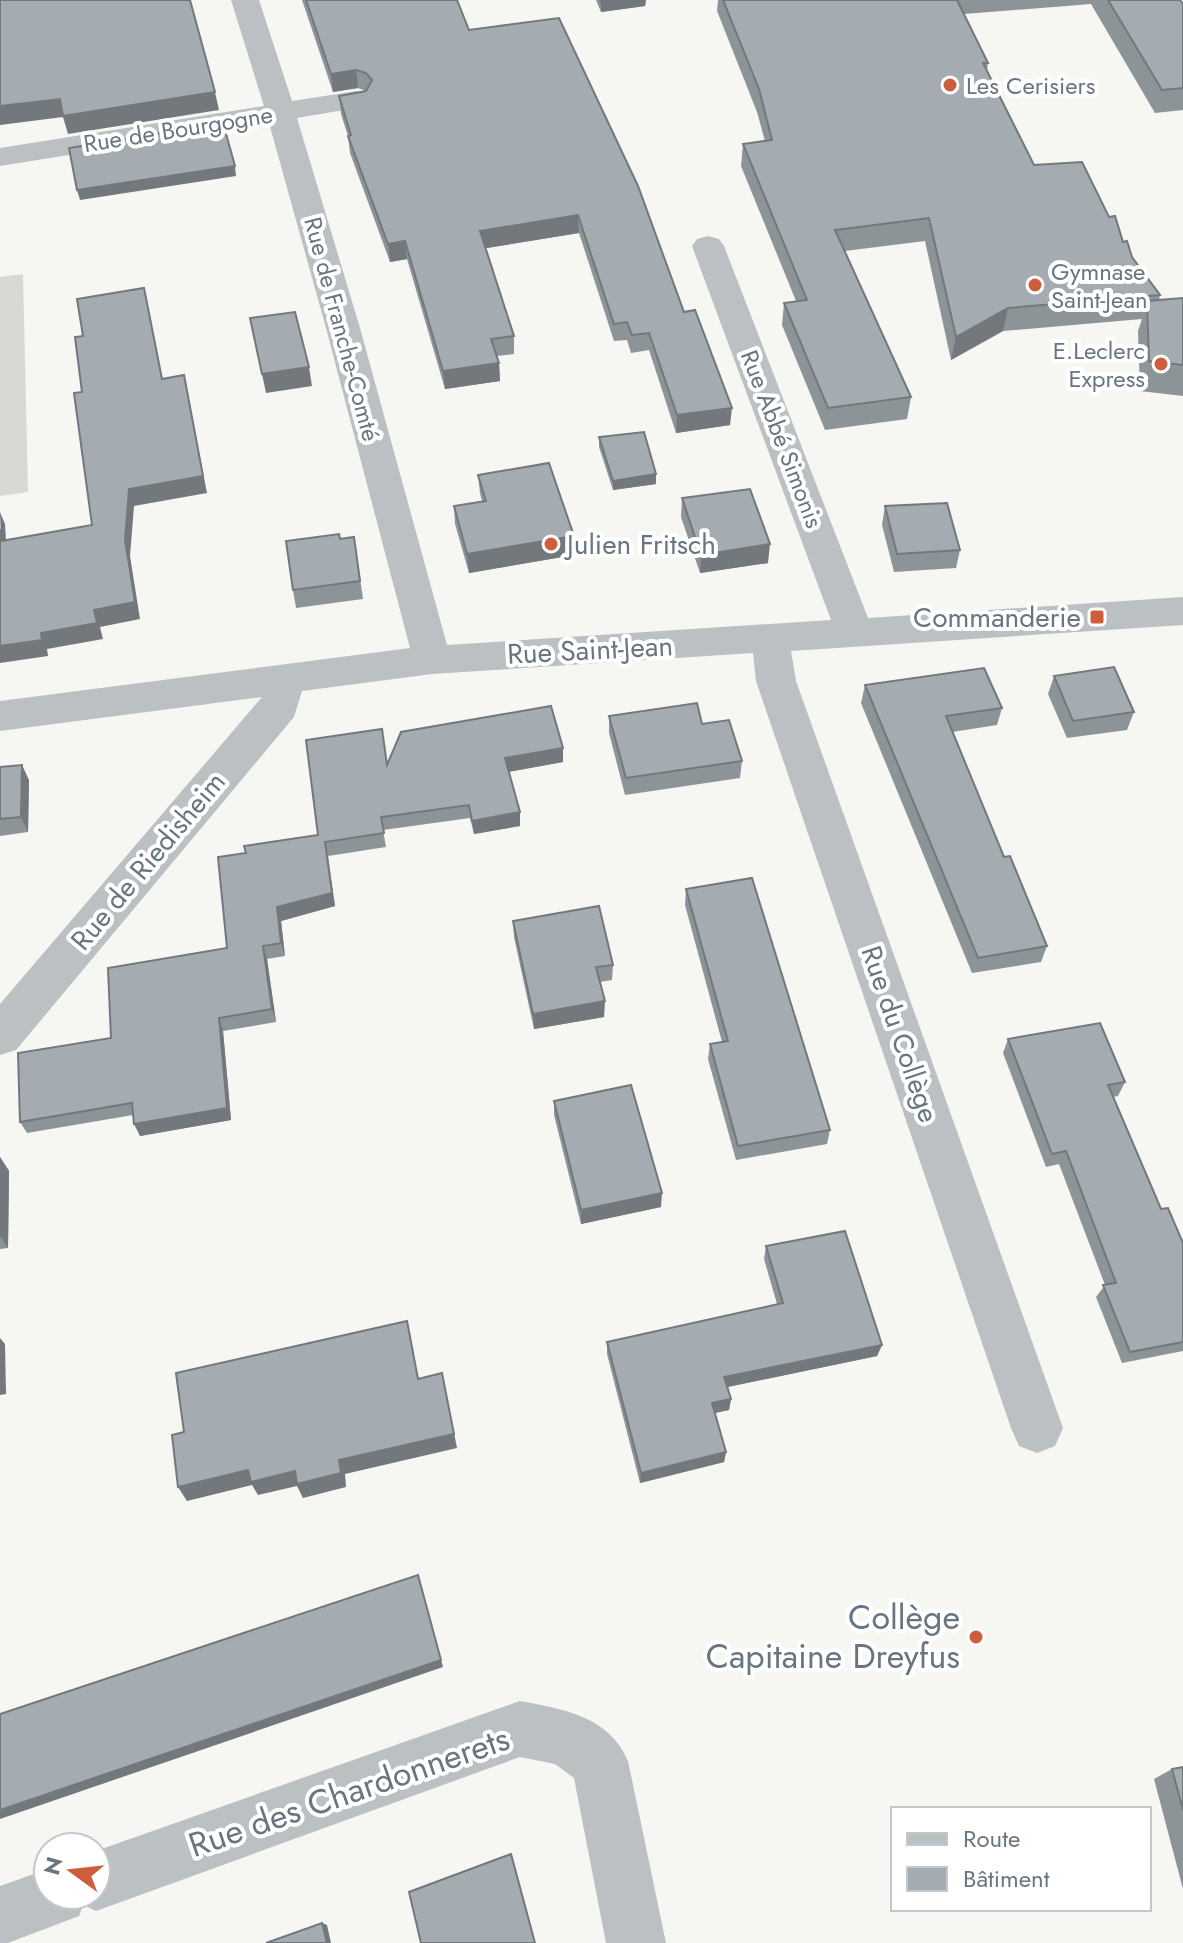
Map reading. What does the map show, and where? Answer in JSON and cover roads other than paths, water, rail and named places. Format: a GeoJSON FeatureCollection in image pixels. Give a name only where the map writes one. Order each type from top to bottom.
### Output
{"type":"FeatureCollection","features":[{"type":"Feature","properties":{"kind":"street","name":"Rue de Franche-Comté"},"geometry":{"type":"LineString","coordinates":[[245,0],[281,112],[432,660]]}},
{"type":"Feature","properties":{"kind":"street","name":"Rue de Bourgogne"},"geometry":{"type":"LineString","coordinates":[[0,157],[357,100]]}},
{"type":"Feature","properties":{"kind":"street","name":"Rue Abbé Simonis"},"geometry":{"type":"LineString","coordinates":[[708,246],[855,633]]}},
{"type":"Feature","properties":{"kind":"street","name":"Rue Saint-Jean"},"geometry":{"type":"LineString","coordinates":[[0,716],[432,660],[1183,611]]}},
{"type":"Feature","properties":{"kind":"street","name":"Rue du Collège"},"geometry":{"type":"LineString","coordinates":[[770,639],[776,681],[1037,1428]]}},
{"type":"Feature","properties":{"kind":"street","name":"Rue de Riedisheim"},"geometry":{"type":"LineString","coordinates":[[0,1036],[280,706],[284,680]]}},
{"type":"Feature","properties":{"kind":"street","name":"Rue des Chardonnerets"},"geometry":{"type":"LineString","coordinates":[[112,1875],[520,1729],[566,1738],[599,1761],[636,1943]]}},
{"type":"Feature","properties":{"kind":"street"},"geometry":{"type":"LineString","coordinates":[[0,1916],[32,1904]]}},
{"type":"Feature","properties":{"kind":"place","name":"Les Cerisiers"},"geometry":{"type":"Point","coordinates":[950,85]}},
{"type":"Feature","properties":{"kind":"place","name":"Gymnase Saint-Jean"},"geometry":{"type":"Point","coordinates":[1035,285]}},
{"type":"Feature","properties":{"kind":"place","name":"E.Leclerc Express"},"geometry":{"type":"Point","coordinates":[1161,364]}},
{"type":"Feature","properties":{"kind":"place","name":"Julien Fritsch"},"geometry":{"type":"Point","coordinates":[551,544]}},
{"type":"Feature","properties":{"kind":"place","name":"Commanderie"},"geometry":{"type":"Point","coordinates":[1097,617]}},
{"type":"Feature","properties":{"kind":"place","name":"Collège Capitaine Dreyfus"},"geometry":{"type":"Point","coordinates":[976,1637]}}]}
